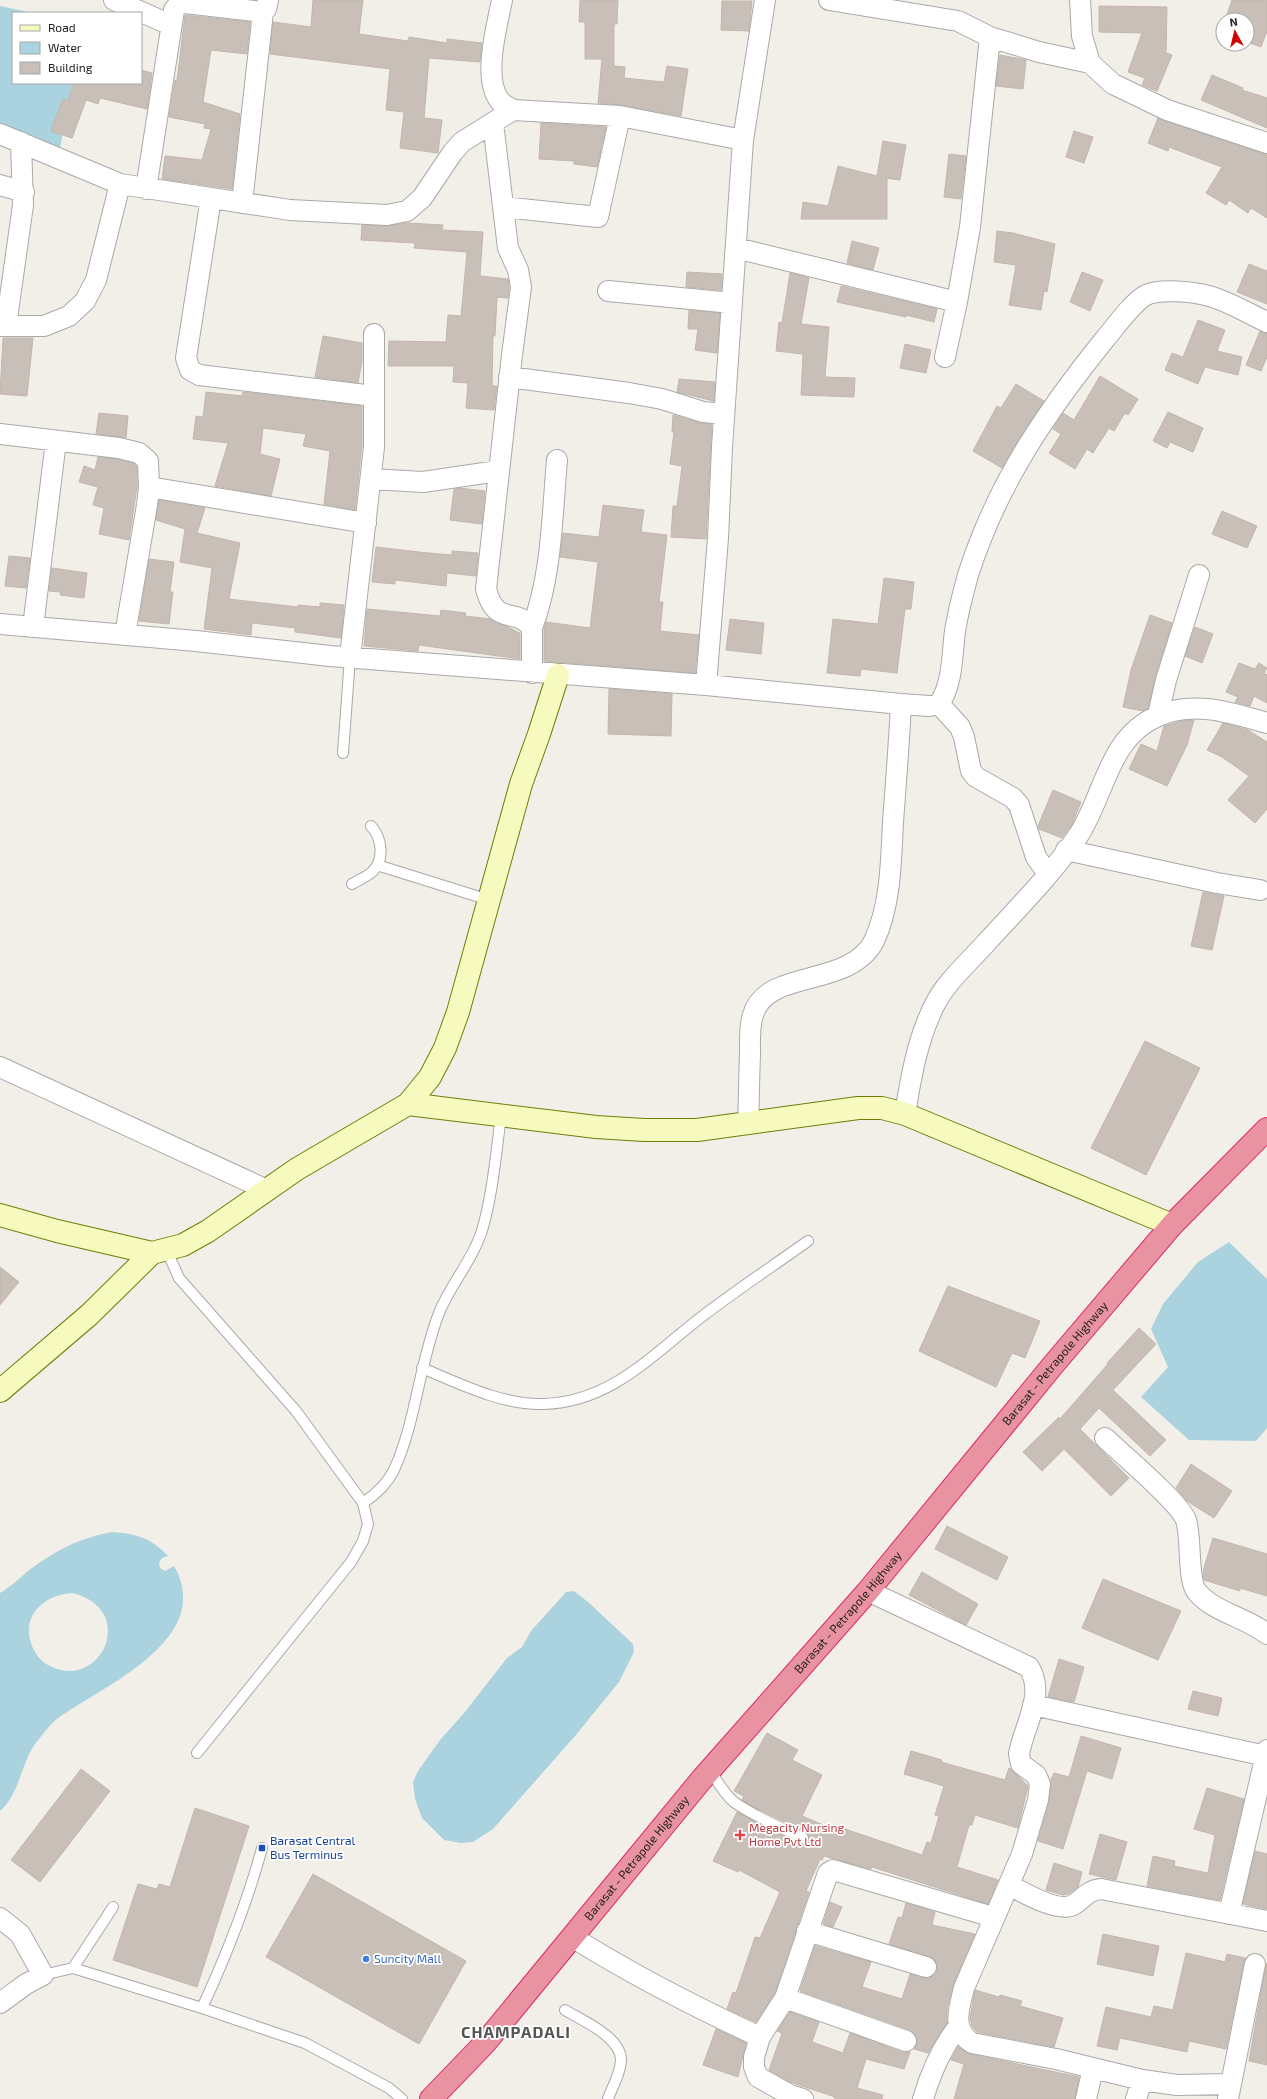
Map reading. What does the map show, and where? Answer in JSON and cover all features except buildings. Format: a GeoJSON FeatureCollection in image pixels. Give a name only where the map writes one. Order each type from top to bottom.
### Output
{"type":"FeatureCollection","features":[{"type":"Feature","properties":{"kind":"highway","name":"Barasat - Petrapole Highway"},"geometry":{"type":"LineString","coordinates":[[431,2099],[485,2043],[710,1770],[868,1591],[1043,1377],[1172,1224],[1267,1128]]}},
{"type":"Feature","properties":{"kind":"street"},"geometry":{"type":"LineString","coordinates":[[114,0],[141,12]]}},
{"type":"Feature","properties":{"kind":"street"},"geometry":{"type":"LineString","coordinates":[[502,0],[491,67],[495,91],[500,102],[513,110],[620,116],[744,140]]}},
{"type":"Feature","properties":{"kind":"street"},"geometry":{"type":"LineString","coordinates":[[706,685],[718,538],[724,414],[744,140],[765,0]]}},
{"type":"Feature","properties":{"kind":"street"},"geometry":{"type":"LineString","coordinates":[[829,0],[912,6],[958,21],[990,37],[1039,52],[1090,63],[1113,84],[1154,104],[1267,143]]}},
{"type":"Feature","properties":{"kind":"street"},"geometry":{"type":"LineString","coordinates":[[1080,0],[1082,36],[1090,63]]}},
{"type":"Feature","properties":{"kind":"street"},"geometry":{"type":"LineString","coordinates":[[146,189],[174,10],[178,4],[184,3],[266,6],[242,204]]}},
{"type":"Feature","properties":{"kind":"street"},"geometry":{"type":"LineString","coordinates":[[142,12],[171,25]]}},
{"type":"Feature","properties":{"kind":"street"},"geometry":{"type":"LineString","coordinates":[[945,357],[957,302],[970,227],[990,37]]}},
{"type":"Feature","properties":{"kind":"street"},"geometry":{"type":"LineString","coordinates":[[0,134],[120,184],[242,204],[290,210],[360,215],[387,215],[407,211],[422,198],[453,152],[462,142],[513,110]]}},
{"type":"Feature","properties":{"kind":"street"},"geometry":{"type":"LineString","coordinates":[[503,207],[598,217],[620,116]]}},
{"type":"Feature","properties":{"kind":"street"},"geometry":{"type":"LineString","coordinates":[[493,123],[508,248],[518,270],[521,287],[498,471],[486,589],[489,602],[496,611],[528,623],[532,628]]}},
{"type":"Feature","properties":{"kind":"street"},"geometry":{"type":"LineString","coordinates":[[21,142],[24,192],[20,231],[3,326],[44,326],[68,316],[84,300],[96,280],[120,184]]}},
{"type":"Feature","properties":{"kind":"street"},"geometry":{"type":"LineString","coordinates":[[0,185],[24,192]]}},
{"type":"Feature","properties":{"kind":"street"},"geometry":{"type":"LineString","coordinates":[[212,198],[186,358],[190,370],[199,375],[374,396]]}},
{"type":"Feature","properties":{"kind":"street"},"geometry":{"type":"LineString","coordinates":[[736,248],[957,302]]}},
{"type":"Feature","properties":{"kind":"street"},"geometry":{"type":"LineString","coordinates":[[608,291],[732,303]]}},
{"type":"Feature","properties":{"kind":"street"},"geometry":{"type":"LineString","coordinates":[[0,624],[33,626],[350,658],[558,675],[706,685],[901,704],[929,706],[939,704],[945,696],[948,683],[956,629],[968,576],[990,515],[1026,446],[1081,368],[1127,312],[1147,294],[1170,291],[1210,296],[1267,322]]}},
{"type":"Feature","properties":{"kind":"street"},"geometry":{"type":"LineString","coordinates":[[350,658],[374,447],[374,334]]}},
{"type":"Feature","properties":{"kind":"street"},"geometry":{"type":"LineString","coordinates":[[509,377],[629,393],[662,399],[703,412],[724,414]]}},
{"type":"Feature","properties":{"kind":"street"},"geometry":{"type":"LineString","coordinates":[[0,434],[119,448],[139,453],[148,461],[149,487],[125,635]]}},
{"type":"Feature","properties":{"kind":"street"},"geometry":{"type":"LineString","coordinates":[[33,626],[56,441]]}},
{"type":"Feature","properties":{"kind":"street"},"geometry":{"type":"LineString","coordinates":[[532,673],[532,628],[541,604],[547,566],[557,460]]}},
{"type":"Feature","properties":{"kind":"street"},"geometry":{"type":"LineString","coordinates":[[371,478],[423,482],[498,471]]}},
{"type":"Feature","properties":{"kind":"street"},"geometry":{"type":"LineString","coordinates":[[149,487],[366,523]]}},
{"type":"Feature","properties":{"kind":"street"},"geometry":{"type":"LineString","coordinates":[[1158,716],[1166,680],[1199,575]]}},
{"type":"Feature","properties":{"kind":"street"},"geometry":{"type":"LineString","coordinates":[[0,1215],[57,1231],[159,1251],[183,1245],[208,1231],[303,1165],[408,1104],[430,1077],[445,1048],[458,1012],[521,784],[558,675]]}},
{"type":"Feature","properties":{"kind":"street"},"geometry":{"type":"LineString","coordinates":[[748,1124],[751,1031],[753,1015],[759,1001],[775,989],[843,969],[862,956],[873,941],[886,904],[892,846],[901,704]]}},
{"type":"Feature","properties":{"kind":"street"},"geometry":{"type":"LineString","coordinates":[[939,704],[960,727],[964,737],[971,771],[976,777],[1013,798],[1019,806],[1036,857],[1048,874]]}},
{"type":"Feature","properties":{"kind":"street"},"geometry":{"type":"LineString","coordinates":[[905,1114],[915,1054],[934,1006],[946,985],[1048,874],[1078,834],[1122,744],[1135,729],[1158,716],[1184,709],[1214,709],[1267,723]]}},
{"type":"Feature","properties":{"kind":"street"},"geometry":{"type":"LineString","coordinates":[[1066,850],[1217,883],[1260,890]]}},
{"type":"Feature","properties":{"kind":"street"},"geometry":{"type":"LineString","coordinates":[[0,1067],[267,1190]]}},
{"type":"Feature","properties":{"kind":"street"},"geometry":{"type":"LineString","coordinates":[[408,1104],[596,1127],[644,1130],[697,1130],[858,1108],[882,1108],[905,1114],[1172,1224]]}},
{"type":"Feature","properties":{"kind":"street"},"geometry":{"type":"LineString","coordinates":[[0,1391],[89,1315],[159,1251]]}},
{"type":"Feature","properties":{"kind":"street"},"geometry":{"type":"LineString","coordinates":[[1105,1438],[1170,1499],[1185,1518],[1190,1533],[1191,1572],[1196,1591],[1212,1605],[1267,1634]]}},
{"type":"Feature","properties":{"kind":"street"},"geometry":{"type":"LineString","coordinates":[[868,1591],[1029,1667],[1034,1675],[1037,1688],[1021,1742],[1019,1754],[1021,1764],[1036,1775],[1040,1784],[1038,1800],[1022,1854],[964,1988],[958,2011],[959,2026],[963,2036],[972,2043],[1094,2068],[1142,2080],[1229,2091],[1255,1964]]}},
{"type":"Feature","properties":{"kind":"street"},"geometry":{"type":"LineString","coordinates":[[1033,1705],[1266,1753],[1263,1789],[1229,1914]]}},
{"type":"Feature","properties":{"kind":"street"},"geometry":{"type":"LineString","coordinates":[[803,2099],[782,2095],[758,2077],[754,2057],[760,2037],[785,1998],[828,1873],[833,1870],[994,1917]]}},
{"type":"Feature","properties":{"kind":"street"},"geometry":{"type":"LineString","coordinates":[[1009,1885],[1026,1894],[1063,1908],[1076,1904],[1085,1893],[1101,1888],[1267,1921]]}},
{"type":"Feature","properties":{"kind":"street"},"geometry":{"type":"LineString","coordinates":[[0,1918],[20,1934],[43,1975],[4,1994]]}},
{"type":"Feature","properties":{"kind":"street"},"geometry":{"type":"LineString","coordinates":[[807,1931],[926,1967]]}},
{"type":"Feature","properties":{"kind":"street"},"geometry":{"type":"LineString","coordinates":[[572,1937],[609,1960],[680,1999],[760,2037]]}},
{"type":"Feature","properties":{"kind":"street"},"geometry":{"type":"LineString","coordinates":[[785,1998],[906,2041]]}},
{"type":"Feature","properties":{"kind":"street"},"geometry":{"type":"LineString","coordinates":[[923,2099],[931,2072],[950,2037],[959,2026]]}},
{"type":"Feature","properties":{"kind":"street"},"geometry":{"type":"LineString","coordinates":[[1086,2099],[1094,2068]]}},
{"type":"Feature","properties":{"kind":"street"},"geometry":{"type":"LineString","coordinates":[[1136,2099],[1142,2080]]}},
{"type":"Feature","properties":{"kind":"lane"},"geometry":{"type":"LineString","coordinates":[[343,753],[350,658]]}},
{"type":"Feature","properties":{"kind":"lane"},"geometry":{"type":"LineString","coordinates":[[352,884],[372,872],[377,865],[380,843],[378,836],[371,826]]}},
{"type":"Feature","properties":{"kind":"lane"},"geometry":{"type":"LineString","coordinates":[[377,865],[489,900]]}},
{"type":"Feature","properties":{"kind":"lane"},"geometry":{"type":"LineString","coordinates":[[363,1503],[376,1495],[393,1472],[404,1445],[422,1368],[440,1312],[449,1293],[476,1249],[489,1200],[501,1116]]}},
{"type":"Feature","properties":{"kind":"lane"},"geometry":{"type":"LineString","coordinates":[[422,1368],[475,1390],[514,1401],[542,1405],[569,1402],[602,1392],[654,1358],[706,1314],[808,1241]]}},
{"type":"Feature","properties":{"kind":"lane"},"geometry":{"type":"LineString","coordinates":[[159,1251],[179,1278],[296,1411],[363,1503],[368,1524],[363,1541],[351,1562],[197,1753]]}},
{"type":"Feature","properties":{"kind":"lane"},"geometry":{"type":"LineString","coordinates":[[710,1770],[723,1790],[734,1801],[756,1815],[803,1838]]}},
{"type":"Feature","properties":{"kind":"lane"},"geometry":{"type":"LineString","coordinates":[[202,2008],[233,1939],[252,1885],[262,1848]]}},
{"type":"Feature","properties":{"kind":"lane"},"geometry":{"type":"LineString","coordinates":[[73,1968],[113,1907]]}},
{"type":"Feature","properties":{"kind":"lane"},"geometry":{"type":"LineString","coordinates":[[43,1975],[73,1968],[202,2008],[305,2044],[389,2088],[402,2099]]}},
{"type":"Feature","properties":{"kind":"lane"},"geometry":{"type":"LineString","coordinates":[[565,2010],[616,2043],[622,2062],[608,2099]]}},
{"type":"Feature","properties":{"kind":"water"},"geometry":{"type":"Polygon","coordinates":[[[0,6],[28,12],[12,12],[12,84],[73,84],[60,148],[0,126],[0,6]]]}},
{"type":"Feature","properties":{"kind":"water"},"geometry":{"type":"Polygon","coordinates":[[[1229,1242],[1267,1279],[1267,1428],[1256,1441],[1189,1440],[1141,1397],[1168,1367],[1151,1329],[1163,1304],[1198,1262],[1229,1242]]]}},
{"type":"Feature","properties":{"kind":"water"},"geometry":{"type":"Polygon","coordinates":[[[112,1532],[136,1535],[149,1541],[168,1556],[162,1558],[159,1563],[160,1568],[165,1571],[174,1566],[183,1592],[180,1616],[168,1638],[148,1658],[125,1675],[57,1719],[50,1726],[33,1747],[28,1756],[17,1786],[7,1804],[0,1811],[0,1593],[54,1553],[72,1544],[101,1534],[112,1532]],[[72,1593],[53,1598],[38,1608],[30,1623],[29,1633],[31,1643],[38,1657],[50,1666],[68,1671],[84,1668],[97,1659],[105,1645],[108,1630],[104,1615],[92,1602],[72,1593]]]}},
{"type":"Feature","properties":{"kind":"water"},"geometry":{"type":"Polygon","coordinates":[[[574,1591],[633,1644],[634,1652],[619,1682],[575,1736],[493,1829],[473,1842],[461,1843],[444,1840],[422,1818],[415,1799],[413,1782],[418,1771],[440,1740],[464,1713],[507,1658],[522,1647],[531,1631],[566,1592],[574,1591]]]}},
{"type":"Feature","properties":{"kind":"place","name":"Megacity Nursing Home Pvt Ltd"},"geometry":{"type":"Point","coordinates":[740,1835]}},
{"type":"Feature","properties":{"kind":"place","name":"Barasat Central Bus Terminus"},"geometry":{"type":"Point","coordinates":[262,1848]}},
{"type":"Feature","properties":{"kind":"place","name":"Suncity Mall"},"geometry":{"type":"Point","coordinates":[366,1959]}},
{"type":"Feature","properties":{"kind":"district","name":"CHAMPADALI"},"geometry":{"type":"Point","coordinates":[516,2032]}}]}
